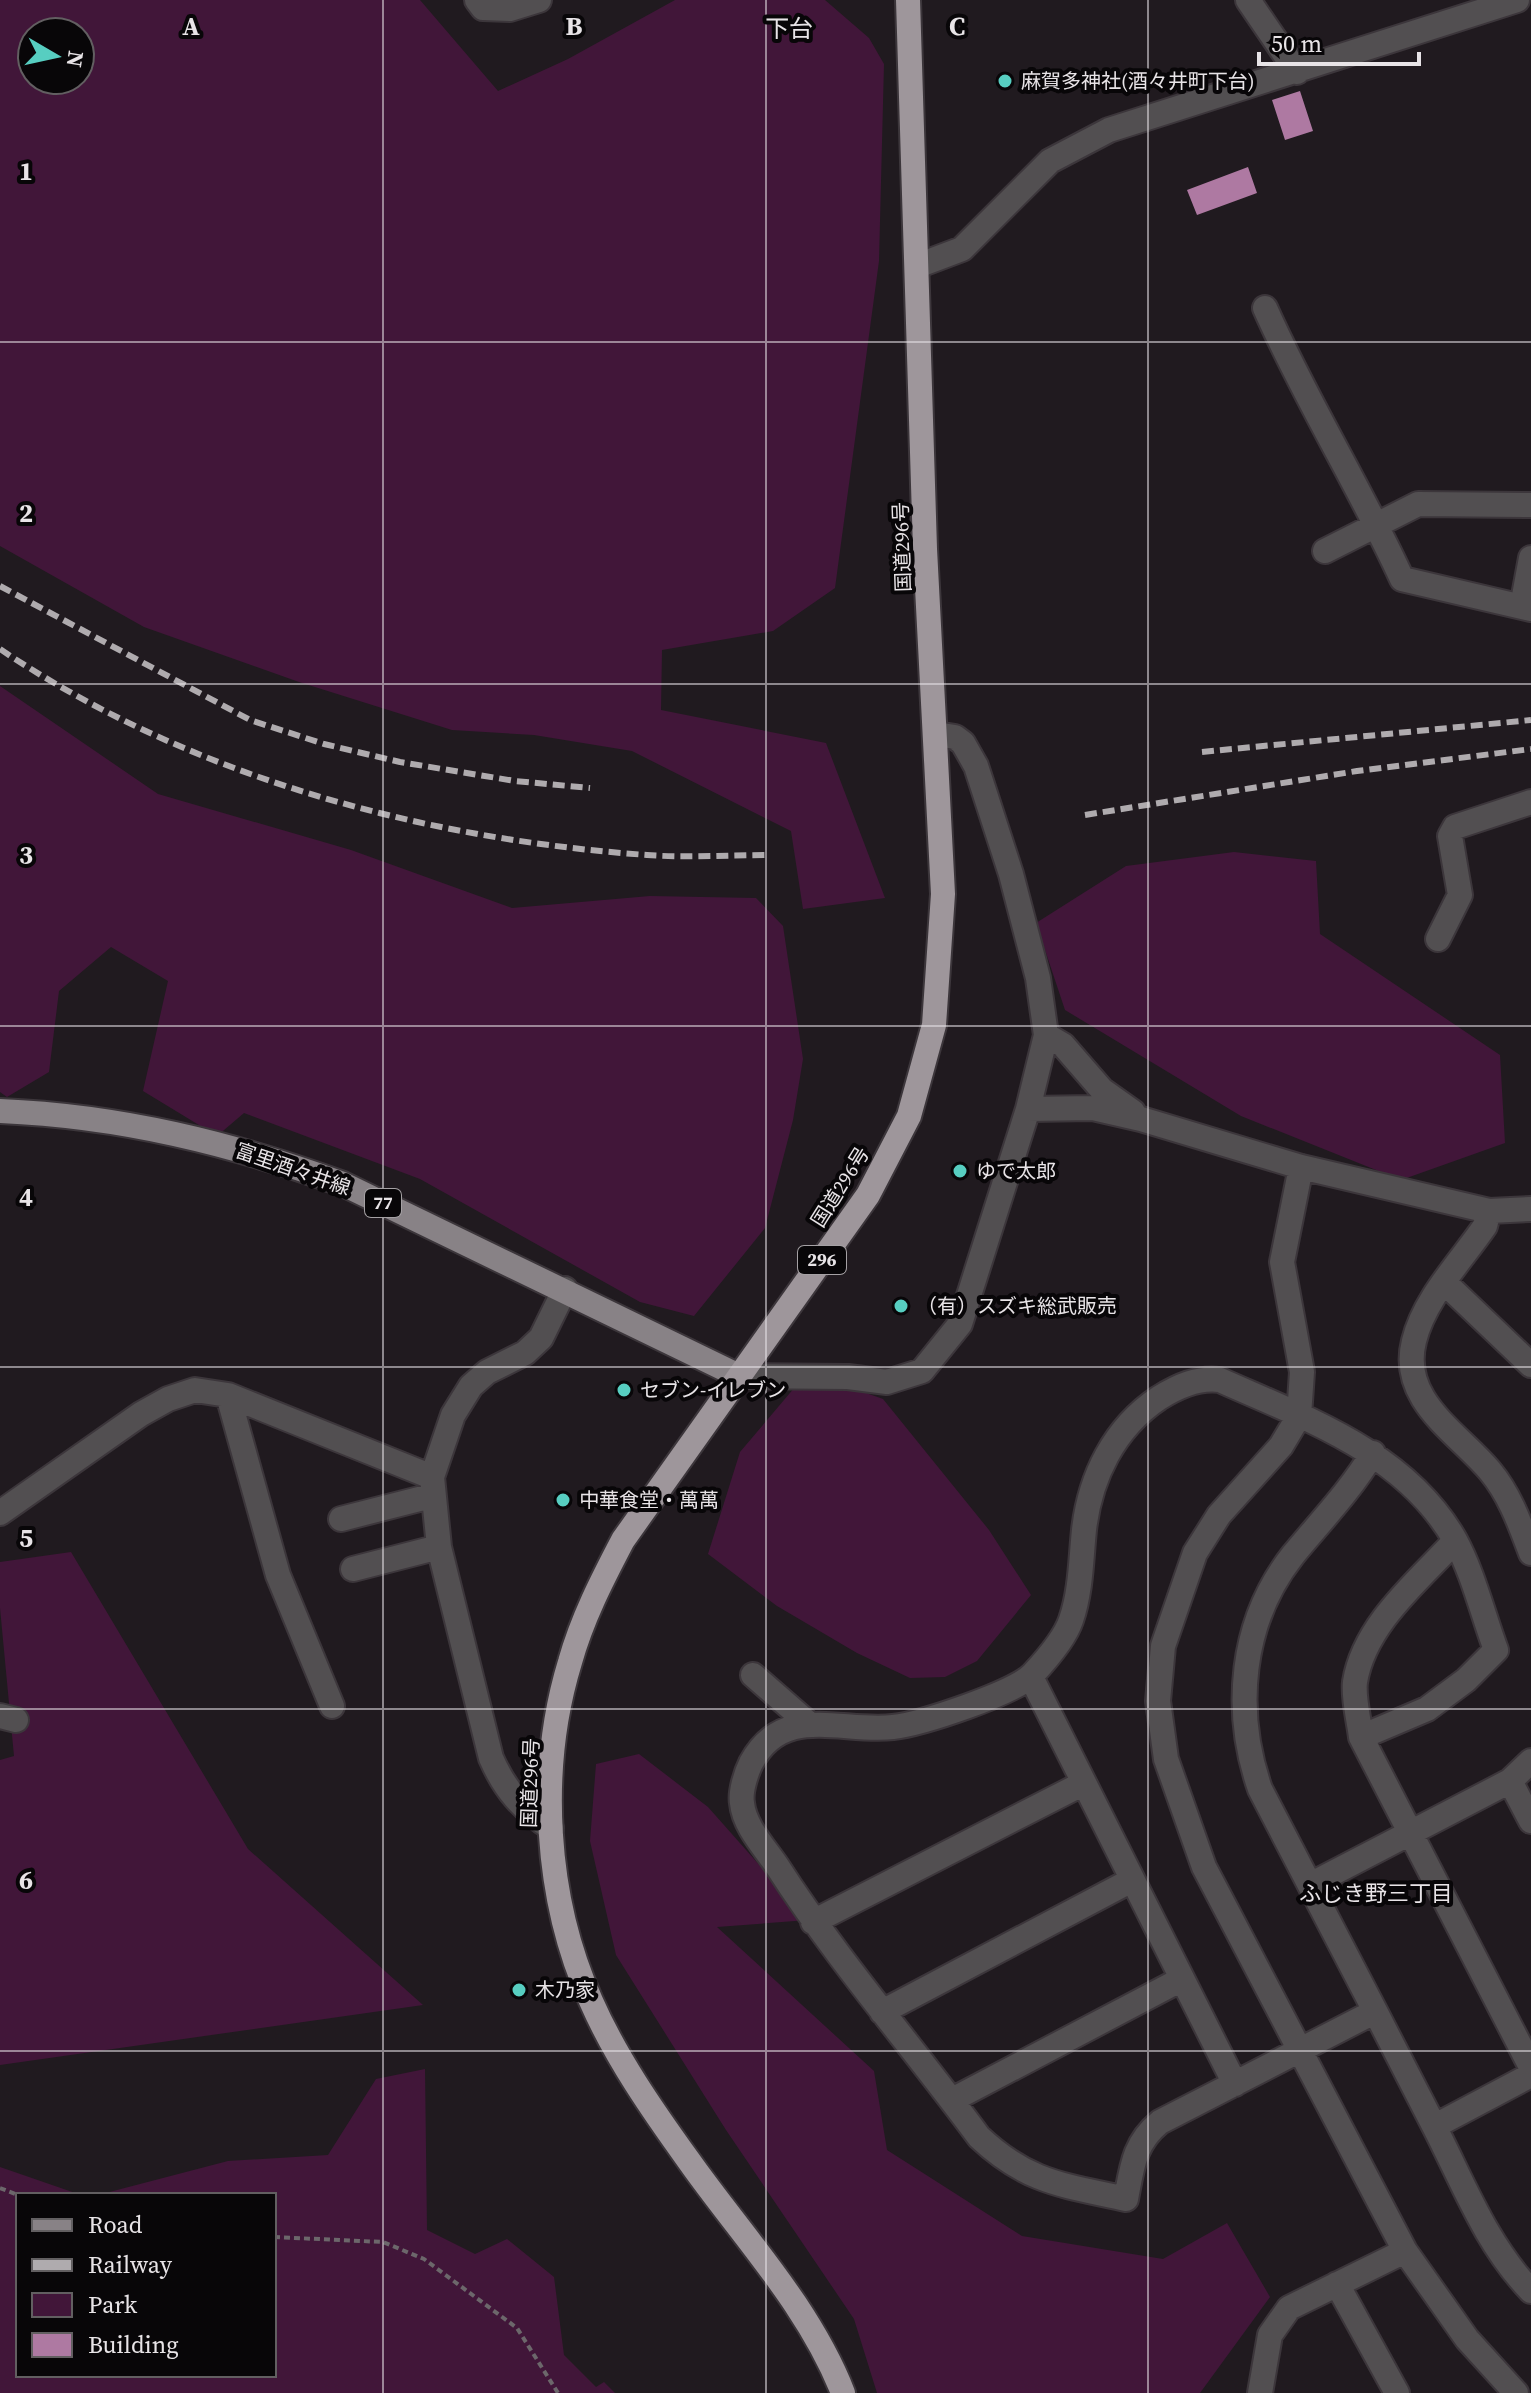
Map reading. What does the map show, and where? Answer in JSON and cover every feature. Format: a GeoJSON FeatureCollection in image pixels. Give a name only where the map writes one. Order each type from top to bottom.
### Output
{"type":"FeatureCollection","features":[{"type":"Feature","properties":{"kind":"highway","name":"国道296号"},"geometry":{"type":"LineString","coordinates":[[843,2393],[833,2368],[795,2305],[638,2086],[591,2001],[573,1953],[559,1890],[551,1828],[551,1769],[557,1717],[569,1663],[593,1597],[623,1540],[868,1195],[909,1116],[934,1025],[941,965],[943,894],[925,549],[908,0]]}},
{"type":"Feature","properties":{"kind":"main road","name":"富里酒々井線"},"geometry":{"type":"LineString","coordinates":[[0,1111],[130,1122],[278,1161],[343,1184],[739,1376]]}},
{"type":"Feature","properties":{"kind":"street"},"geometry":{"type":"LineString","coordinates":[[477,0],[483,8],[510,9],[539,0]]}},
{"type":"Feature","properties":{"kind":"street"},"geometry":{"type":"LineString","coordinates":[[1248,0],[1297,72]]}},
{"type":"Feature","properties":{"kind":"street"},"geometry":{"type":"LineString","coordinates":[[917,266],[962,249],[1050,161],[1109,130],[1517,0]]}},
{"type":"Feature","properties":{"kind":"street"},"geometry":{"type":"LineString","coordinates":[[1265,308],[1289,364],[1376,523],[1402,579],[1526,608],[1531,558]]}},
{"type":"Feature","properties":{"kind":"street"},"geometry":{"type":"LineString","coordinates":[[1325,551],[1418,504],[1531,505]]}},
{"type":"Feature","properties":{"kind":"street"},"geometry":{"type":"LineString","coordinates":[[739,1376],[848,1377],[887,1382],[922,1371],[960,1324],[1028,1109],[1046,1035],[1038,978],[1011,874],[976,766],[963,743],[955,737],[936,734]]}},
{"type":"Feature","properties":{"kind":"street"},"geometry":{"type":"LineString","coordinates":[[1438,939],[1460,895],[1450,836],[1455,827],[1531,802]]}},
{"type":"Feature","properties":{"kind":"street"},"geometry":{"type":"LineString","coordinates":[[1046,1035],[1063,1045],[1102,1090],[1141,1119]]}},
{"type":"Feature","properties":{"kind":"street"},"geometry":{"type":"LineString","coordinates":[[1028,1109],[1074,1106],[1141,1119],[1301,1167],[1489,1211],[1531,1209]]}},
{"type":"Feature","properties":{"kind":"street"},"geometry":{"type":"LineString","coordinates":[[1301,1167],[1282,1262],[1302,1372],[1299,1416],[1281,1446],[1219,1515],[1195,1553],[1163,1646],[1158,1701],[1166,1759],[1204,1867],[1405,2251],[1467,2339],[1516,2393]]}},
{"type":"Feature","properties":{"kind":"street"},"geometry":{"type":"LineString","coordinates":[[1489,1211],[1485,1226],[1424,1314],[1413,1342],[1416,1391],[1491,1472],[1515,1510],[1531,1553]]}},
{"type":"Feature","properties":{"kind":"street"},"geometry":{"type":"LineString","coordinates":[[1445,1283],[1531,1365]]}},
{"type":"Feature","properties":{"kind":"street"},"geometry":{"type":"LineString","coordinates":[[551,1828],[526,1812],[502,1784],[491,1758],[439,1547],[432,1487],[453,1415],[471,1386],[487,1372],[525,1353],[541,1338],[565,1289]]}},
{"type":"Feature","properties":{"kind":"street"},"geometry":{"type":"LineString","coordinates":[[1361,1737],[1427,1709],[1466,1680],[1496,1650],[1455,1541],[1419,1489],[1373,1453],[1220,1380],[1204,1378],[1172,1390],[1140,1411],[1114,1441],[1094,1481],[1070,1621],[1031,1677],[1002,1692],[919,1722],[890,1728],[808,1723],[783,1731],[759,1748],[747,1771],[742,1803],[751,1827],[813,1922],[979,2137],[1004,2160],[1038,2179],[1126,2199],[1135,2150],[1143,2136],[1160,2122],[1374,2012]]}},
{"type":"Feature","properties":{"kind":"street"},"geometry":{"type":"LineString","coordinates":[[0,1513],[141,1414],[168,1399],[195,1390],[228,1395],[432,1487]]}},
{"type":"Feature","properties":{"kind":"street"},"geometry":{"type":"LineString","coordinates":[[228,1395],[278,1575],[332,1706]]}},
{"type":"Feature","properties":{"kind":"street"},"geometry":{"type":"LineString","coordinates":[[1373,1453],[1350,1490],[1293,1556],[1270,1589],[1255,1627],[1246,1670],[1242,1709],[1247,1751],[1260,1789],[1435,2126],[1477,2217],[1515,2274],[1531,2291]]}},
{"type":"Feature","properties":{"kind":"street"},"geometry":{"type":"LineString","coordinates":[[341,1519],[432,1487]]}},
{"type":"Feature","properties":{"kind":"street"},"geometry":{"type":"LineString","coordinates":[[1455,1541],[1385,1618],[1367,1647],[1355,1683],[1361,1737],[1531,2067]]}},
{"type":"Feature","properties":{"kind":"street"},"geometry":{"type":"LineString","coordinates":[[353,1569],[439,1547]]}},
{"type":"Feature","properties":{"kind":"street"},"geometry":{"type":"LineString","coordinates":[[753,1675],[808,1723]]}},
{"type":"Feature","properties":{"kind":"street"},"geometry":{"type":"LineString","coordinates":[[1031,1677],[1235,2084]]}},
{"type":"Feature","properties":{"kind":"street"},"geometry":{"type":"LineString","coordinates":[[1310,1885],[1510,1781],[1531,1761]]}},
{"type":"Feature","properties":{"kind":"street"},"geometry":{"type":"LineString","coordinates":[[1510,1781],[1531,1821]]}},
{"type":"Feature","properties":{"kind":"street"},"geometry":{"type":"LineString","coordinates":[[813,1922],[1082,1784]]}},
{"type":"Feature","properties":{"kind":"street"},"geometry":{"type":"LineString","coordinates":[[882,2012],[1132,1880]]}},
{"type":"Feature","properties":{"kind":"street"},"geometry":{"type":"LineString","coordinates":[[952,2100],[1182,1979]]}},
{"type":"Feature","properties":{"kind":"street"},"geometry":{"type":"LineString","coordinates":[[1435,2126],[1531,2075]]}},
{"type":"Feature","properties":{"kind":"street"},"geometry":{"type":"LineString","coordinates":[[1260,2393],[1270,2335],[1289,2308],[1405,2251]]}},
{"type":"Feature","properties":{"kind":"street"},"geometry":{"type":"LineString","coordinates":[[1337,2284],[1397,2393]]}},
{"type":"Feature","properties":{"kind":"path"},"geometry":{"type":"LineString","coordinates":[[276,2237],[383,2242],[424,2259],[517,2328],[558,2393]]}},
{"type":"Feature","properties":{"kind":"green space"},"geometry":{"type":"Polygon","coordinates":[[[0,0],[420,0],[498,91],[568,59],[675,0],[825,0],[869,38],[884,64],[879,261],[835,588],[773,631],[662,650],[661,710],[826,743],[885,898],[803,909],[791,831],[632,751],[534,735],[452,730],[299,682],[144,627],[0,546],[0,0]]]}},
{"type":"Feature","properties":{"kind":"green space"},"geometry":{"type":"Polygon","coordinates":[[[0,686],[158,794],[351,850],[512,908],[650,896],[756,898],[783,926],[803,1059],[793,1120],[765,1228],[694,1316],[640,1302],[420,1179],[244,1113],[217,1136],[143,1091],[168,981],[111,947],[59,991],[49,1072],[7,1097],[0,1092],[0,686]]]}},
{"type":"Feature","properties":{"kind":"green space"},"geometry":{"type":"Polygon","coordinates":[[[1234,852],[1316,861],[1320,934],[1500,1055],[1505,1143],[1401,1180],[1241,1116],[1065,1010],[1036,923],[1126,866],[1234,852]]]}},
{"type":"Feature","properties":{"kind":"green space"},"geometry":{"type":"Polygon","coordinates":[[[841,1384],[883,1399],[989,1530],[1031,1595],[977,1661],[945,1677],[910,1678],[857,1653],[777,1606],[708,1554],[740,1452],[795,1387],[841,1384]]]}},
{"type":"Feature","properties":{"kind":"green space"},"geometry":{"type":"Polygon","coordinates":[[[71,1552],[248,1849],[423,2005],[0,2065],[0,1760],[14,1756],[0,1608],[0,1562],[71,1552]]]}},
{"type":"Feature","properties":{"kind":"green space"},"geometry":{"type":"Polygon","coordinates":[[[639,1754],[708,1807],[808,1920],[717,1927],[874,2071],[887,2150],[1022,2236],[1163,2259],[1227,2223],[1270,2297],[1200,2393],[877,2393],[854,2319],[726,2130],[616,1955],[590,1841],[596,1764],[639,1754]]]}},
{"type":"Feature","properties":{"kind":"green space"},"geometry":{"type":"Polygon","coordinates":[[[425,2069],[427,2230],[475,2254],[507,2239],[554,2277],[564,2355],[596,2387],[604,2382],[615,2393],[0,2393],[0,2167],[75,2193],[16,2193],[16,2377],[276,2377],[276,2193],[106,2193],[228,2161],[328,2155],[376,2079],[425,2069]]]}},
{"type":"Feature","properties":{"kind":"building"},"geometry":{"type":"Polygon","coordinates":[[[1300,91],[1313,131],[1285,140],[1272,100],[1300,91]]]}},
{"type":"Feature","properties":{"kind":"building"},"geometry":{"type":"Polygon","coordinates":[[[1248,167],[1257,193],[1197,215],[1187,190],[1248,167]]]}},
{"type":"Feature","properties":{"kind":"railway"},"geometry":{"type":"LineString","coordinates":[[0,586],[250,720],[324,744],[400,762],[515,781],[590,788]]}},
{"type":"Feature","properties":{"kind":"railway"},"geometry":{"type":"LineString","coordinates":[[0,649],[73,694],[149,733],[228,766],[310,794],[477,834],[562,847],[662,856],[769,855]]}},
{"type":"Feature","properties":{"kind":"railway"},"geometry":{"type":"LineString","coordinates":[[1202,752],[1531,720]]}},
{"type":"Feature","properties":{"kind":"railway"},"geometry":{"type":"LineString","coordinates":[[1085,815],[1357,771],[1531,749]]}},
{"type":"Feature","properties":{"kind":"place","name":"麻賀多神社(酒々井町下台)"},"geometry":{"type":"Point","coordinates":[1005,81]}},
{"type":"Feature","properties":{"kind":"place","name":"ゆで太郎"},"geometry":{"type":"Point","coordinates":[960,1171]}},
{"type":"Feature","properties":{"kind":"place","name":"（有）スズキ総武販売"},"geometry":{"type":"Point","coordinates":[901,1306]}},
{"type":"Feature","properties":{"kind":"place","name":"セブン-イレブン"},"geometry":{"type":"Point","coordinates":[624,1390]}},
{"type":"Feature","properties":{"kind":"place","name":"中華食堂・萬萬"},"geometry":{"type":"Point","coordinates":[563,1500]}},
{"type":"Feature","properties":{"kind":"place","name":"木乃家"},"geometry":{"type":"Point","coordinates":[519,1990]}},
{"type":"Feature","properties":{"kind":"district","name":"下台"},"geometry":{"type":"Point","coordinates":[789,29]}},
{"type":"Feature","properties":{"kind":"district","name":"ふじき野三丁目"},"geometry":{"type":"Point","coordinates":[1376,1893]}}]}
